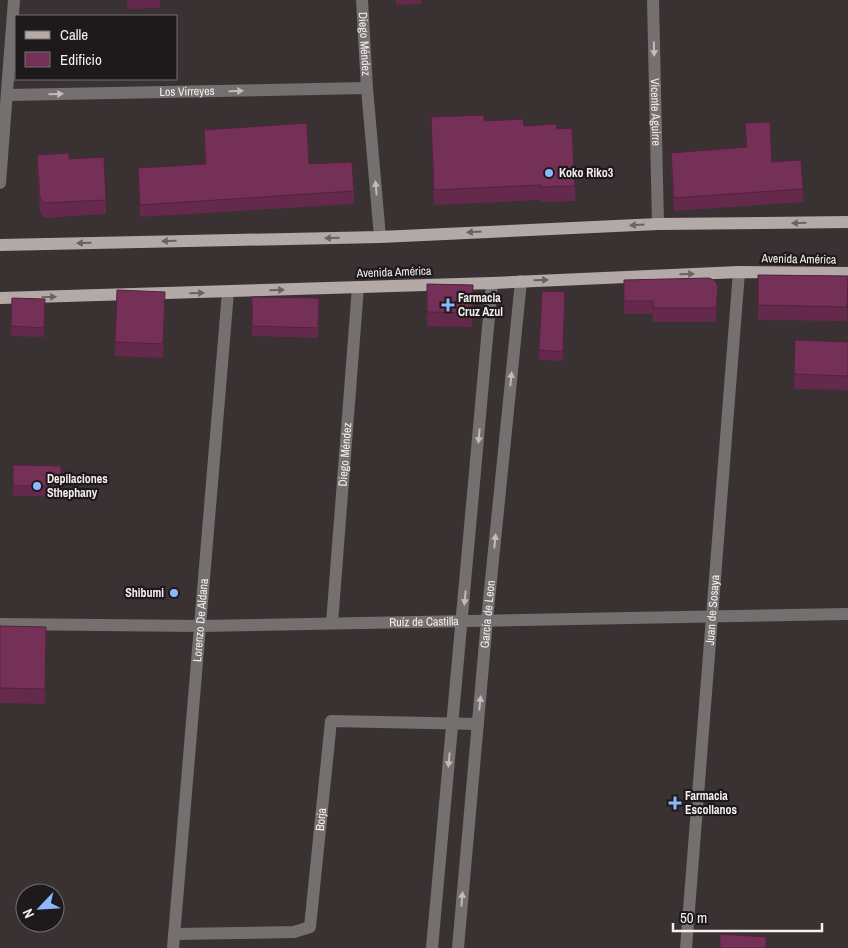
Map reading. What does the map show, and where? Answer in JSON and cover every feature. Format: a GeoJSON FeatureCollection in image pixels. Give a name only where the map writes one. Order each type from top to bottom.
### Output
{"type":"FeatureCollection","features":[{"type":"Feature","properties":{"kind":"main road"},"geometry":{"type":"LineString","coordinates":[[0,245],[380,236],[658,224],[848,222]]}},
{"type":"Feature","properties":{"kind":"main road","name":"Avenida América"},"geometry":{"type":"LineString","coordinates":[[0,298],[492,283],[740,272],[848,273]]}},
{"type":"Feature","properties":{"kind":"street"},"geometry":{"type":"LineString","coordinates":[[0,182],[14,0]]}},
{"type":"Feature","properties":{"kind":"street","name":"Diego Méndez"},"geometry":{"type":"LineString","coordinates":[[362,0],[367,88],[380,236]]}},
{"type":"Feature","properties":{"kind":"street","name":"Vicente Aguirre"},"geometry":{"type":"LineString","coordinates":[[653,0],[658,224]]}},
{"type":"Feature","properties":{"kind":"street","name":"Los Virreyes"},"geometry":{"type":"LineString","coordinates":[[8,95],[367,88]]}},
{"type":"Feature","properties":{"kind":"street","name":"Juan de Sosaya"},"geometry":{"type":"LineString","coordinates":[[686,948],[740,272]]}},
{"type":"Feature","properties":{"kind":"street","name":"García de Leon"},"geometry":{"type":"LineString","coordinates":[[458,948],[487,620],[521,281]]}},
{"type":"Feature","properties":{"kind":"street","name":"García de Leon"},"geometry":{"type":"LineString","coordinates":[[432,948],[492,283]]}},
{"type":"Feature","properties":{"kind":"street","name":"Diego Méndez"},"geometry":{"type":"LineString","coordinates":[[332,623],[358,287]]}},
{"type":"Feature","properties":{"kind":"street","name":"Lorenzo De Aldana"},"geometry":{"type":"LineString","coordinates":[[173,948],[228,292]]}},
{"type":"Feature","properties":{"kind":"street","name":"Ruíz de Castilla"},"geometry":{"type":"LineString","coordinates":[[0,624],[200,626],[712,615],[848,614]]}},
{"type":"Feature","properties":{"kind":"street","name":"Borja"},"geometry":{"type":"LineString","coordinates":[[174,934],[294,932],[310,927],[331,721],[478,724]]}},
{"type":"Feature","properties":{"kind":"building"},"geometry":{"type":"Polygon","coordinates":[[[484,115],[484,121],[523,119],[524,126],[557,124],[556,129],[572,128],[575,186],[541,187],[541,185],[434,190],[431,117],[484,115]]]}},
{"type":"Feature","properties":{"kind":"building"},"geometry":{"type":"Polygon","coordinates":[[[770,122],[772,162],[801,160],[803,189],[674,198],[671,153],[747,147],[745,123],[770,122]]]}},
{"type":"Feature","properties":{"kind":"building"},"geometry":{"type":"Polygon","coordinates":[[[307,123],[309,164],[352,162],[354,191],[140,205],[138,168],[206,164],[204,130],[307,123]]]}},
{"type":"Feature","properties":{"kind":"building"},"geometry":{"type":"Polygon","coordinates":[[[69,153],[69,159],[104,157],[106,200],[44,203],[40,198],[37,155],[69,153]]]}},
{"type":"Feature","properties":{"kind":"building"},"geometry":{"type":"Polygon","coordinates":[[[758,275],[848,276],[847,307],[758,305],[758,275]]]}},
{"type":"Feature","properties":{"kind":"building"},"geometry":{"type":"Polygon","coordinates":[[[709,278],[716,281],[718,288],[716,308],[653,308],[653,301],[624,301],[624,280],[709,278]]]}},
{"type":"Feature","properties":{"kind":"building"},"geometry":{"type":"Polygon","coordinates":[[[427,284],[473,285],[472,313],[427,312],[427,284]]]}},
{"type":"Feature","properties":{"kind":"building"},"geometry":{"type":"Polygon","coordinates":[[[117,290],[165,292],[163,344],[115,342],[117,290]]]}},
{"type":"Feature","properties":{"kind":"building"},"geometry":{"type":"Polygon","coordinates":[[[542,291],[565,292],[563,352],[539,350],[542,291]]]}},
{"type":"Feature","properties":{"kind":"building"},"geometry":{"type":"Polygon","coordinates":[[[252,297],[319,298],[318,328],[252,326],[252,297]]]}},
{"type":"Feature","properties":{"kind":"building"},"geometry":{"type":"Polygon","coordinates":[[[12,298],[45,299],[44,328],[11,326],[12,298]]]}},
{"type":"Feature","properties":{"kind":"building"},"geometry":{"type":"Polygon","coordinates":[[[795,340],[848,342],[848,376],[794,374],[795,340]]]}},
{"type":"Feature","properties":{"kind":"building"},"geometry":{"type":"Polygon","coordinates":[[[13,465],[61,466],[61,486],[13,486],[13,465]]]}},
{"type":"Feature","properties":{"kind":"building"},"geometry":{"type":"Polygon","coordinates":[[[0,626],[46,627],[45,689],[0,688],[0,626]]]}},
{"type":"Feature","properties":{"kind":"building"},"geometry":{"type":"Polygon","coordinates":[[[720,934],[766,937],[766,948],[720,948],[720,934]]]}},
{"type":"Feature","properties":{"kind":"place","name":"Koko Riko3"},"geometry":{"type":"Point","coordinates":[549,173]}},
{"type":"Feature","properties":{"kind":"place","name":"Farmacia Cruz Azul"},"geometry":{"type":"Point","coordinates":[448,305]}},
{"type":"Feature","properties":{"kind":"place","name":"Depilaciones Sthephany"},"geometry":{"type":"Point","coordinates":[37,486]}},
{"type":"Feature","properties":{"kind":"place","name":"Shibumi"},"geometry":{"type":"Point","coordinates":[174,593]}},
{"type":"Feature","properties":{"kind":"place","name":"Farmacia Escollanos"},"geometry":{"type":"Point","coordinates":[675,803]}}]}
